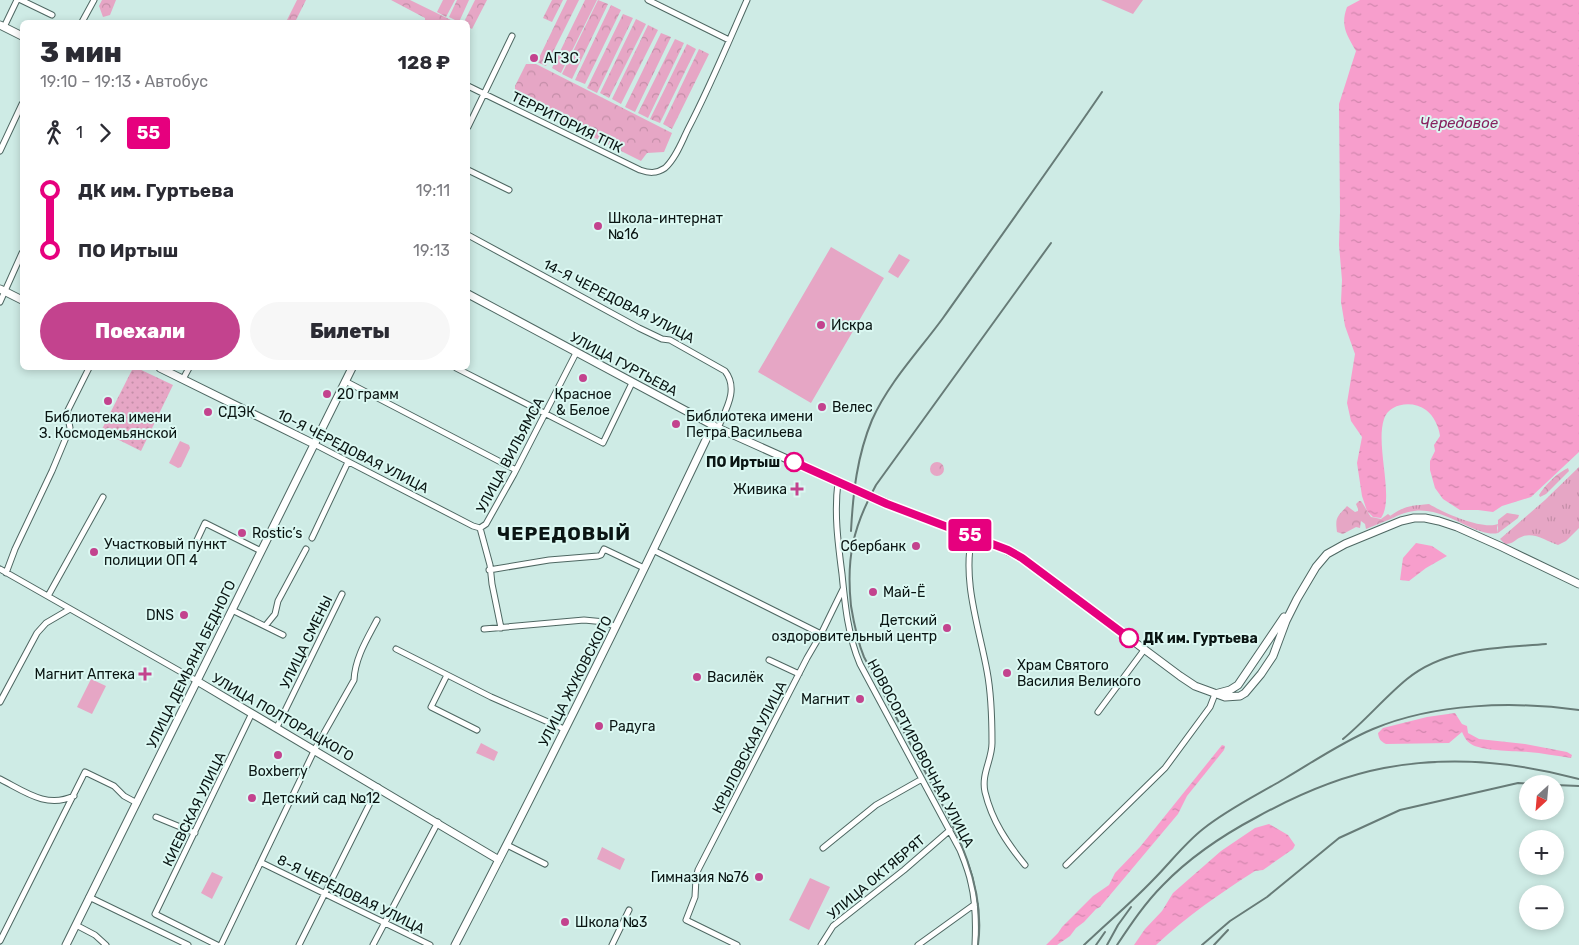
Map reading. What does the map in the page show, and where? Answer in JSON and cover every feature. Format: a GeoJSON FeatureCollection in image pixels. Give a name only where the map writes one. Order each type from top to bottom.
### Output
{"type":"FeatureCollection","features":[{"type":"Feature","properties":{"kind":"main road"},"geometry":{"type":"LineString","coordinates":[[2,26],[20,35]]}},
{"type":"Feature","properties":{"kind":"main road"},"geometry":{"type":"LineString","coordinates":[[3,290],[20,299]]}},
{"type":"Feature","properties":{"kind":"main road","name":"УЛИЦА ГУРТЬЕВА"},"geometry":{"type":"LineString","coordinates":[[470,295],[632,383],[716,426],[917,516],[1008,550],[1022,558],[1195,686],[1215,694]]}},
{"type":"Feature","properties":{"kind":"main road","name":"10-Я ЧЕРЕДОВАЯ УЛИЦА"},"geometry":{"type":"LineString","coordinates":[[164,370],[314,444]]}},
{"type":"Feature","properties":{"kind":"main road","name":"УЛИЦА ДЕМЬЯНА БЕДНОГО"},"geometry":{"type":"LineString","coordinates":[[66,945],[351,370]]}},
{"type":"Feature","properties":{"kind":"main road","name":"УЛИЦА ЖУКОВСКОГО"},"geometry":{"type":"LineString","coordinates":[[455,945],[507,845],[716,426]]}},
{"type":"Feature","properties":{"kind":"main road"},"geometry":{"type":"LineString","coordinates":[[1215,694],[1234,697],[1245,693],[1261,674],[1273,656],[1286,621],[1298,598],[1316,567],[1327,554],[1338,546],[1401,521],[1426,518],[1439,521],[1543,566],[1579,584]]}},
{"type":"Feature","properties":{"kind":"main road"},"geometry":{"type":"LineString","coordinates":[[1215,694],[1230,690],[1238,685],[1298,598]]}},
{"type":"Feature","properties":{"kind":"main road","name":"УЛИЦА ПОЛТОРАЦКОГО"},"geometry":{"type":"LineString","coordinates":[[197,681],[438,822],[499,860]]}},
{"type":"Feature","properties":{"kind":"street"},"geometry":{"type":"LineString","coordinates":[[2,26],[19,0],[52,16]]}},
{"type":"Feature","properties":{"kind":"street"},"geometry":{"type":"LineString","coordinates":[[83,20],[94,0]]}},
{"type":"Feature","properties":{"kind":"street"},"geometry":{"type":"LineString","coordinates":[[648,0],[729,40],[747,0]]}},
{"type":"Feature","properties":{"kind":"street"},"geometry":{"type":"LineString","coordinates":[[470,123],[512,36]]}},
{"type":"Feature","properties":{"kind":"street","name":"ТЕРРИТОРИЯ ТПК"},"geometry":{"type":"LineString","coordinates":[[470,87],[640,170],[658,172],[670,162],[682,140],[702,101],[729,40]]}},
{"type":"Feature","properties":{"kind":"street"},"geometry":{"type":"LineString","coordinates":[[0,151],[20,108]]}},
{"type":"Feature","properties":{"kind":"street"},"geometry":{"type":"LineString","coordinates":[[470,171],[509,190]]}},
{"type":"Feature","properties":{"kind":"street","name":"14-Я ЧЕРЕДОВАЯ УЛИЦА"},"geometry":{"type":"LineString","coordinates":[[470,236],[639,328],[662,339],[670,340],[725,371],[730,378]]}},
{"type":"Feature","properties":{"kind":"street"},"geometry":{"type":"LineString","coordinates":[[0,302],[3,290],[20,256]]}},
{"type":"Feature","properties":{"kind":"street","name":"УЛИЦА ВИЛЬЯМСА"},"geometry":{"type":"LineString","coordinates":[[501,628],[489,570],[490,565],[486,556],[480,528],[486,524],[516,470],[576,353]]}},
{"type":"Feature","properties":{"kind":"street"},"geometry":{"type":"LineString","coordinates":[[6,573],[70,428],[67,412],[88,370]]}},
{"type":"Feature","properties":{"kind":"street"},"geometry":{"type":"LineString","coordinates":[[183,379],[188,370]]}},
{"type":"Feature","properties":{"kind":"street"},"geometry":{"type":"LineString","coordinates":[[460,370],[603,443],[632,383]]}},
{"type":"Feature","properties":{"kind":"street","name":"УЛИЦА ЖУКОВСКОГО"},"geometry":{"type":"LineString","coordinates":[[716,426],[728,405],[732,388],[730,378]]}},
{"type":"Feature","properties":{"kind":"street"},"geometry":{"type":"LineString","coordinates":[[345,381],[516,470]]}},
{"type":"Feature","properties":{"kind":"street","name":"10-Я ЧЕРЕДОВАЯ УЛИЦА"},"geometry":{"type":"LineString","coordinates":[[314,444],[480,528]]}},
{"type":"Feature","properties":{"kind":"street"},"geometry":{"type":"LineString","coordinates":[[312,538],[348,462]]}},
{"type":"Feature","properties":{"kind":"street","name":"НОВОСОРТИРОВОЧНАЯ УЛИЦА"},"geometry":{"type":"LineString","coordinates":[[838,482],[835,503],[849,630],[858,660],[960,850],[971,881],[975,904],[975,945]]}},
{"type":"Feature","properties":{"kind":"street"},"geometry":{"type":"LineString","coordinates":[[48,596],[103,497]]}},
{"type":"Feature","properties":{"kind":"street"},"geometry":{"type":"LineString","coordinates":[[197,540],[205,523],[261,551]]}},
{"type":"Feature","properties":{"kind":"street"},"geometry":{"type":"LineString","coordinates":[[972,536],[968,556],[970,579],[974,611],[988,672],[990,702],[992,746],[984,777],[985,792],[999,831],[1025,865]]}},
{"type":"Feature","properties":{"kind":"street"},"geometry":{"type":"LineString","coordinates":[[266,625],[275,614],[278,601],[306,549]]}},
{"type":"Feature","properties":{"kind":"street"},"geometry":{"type":"LineString","coordinates":[[489,570],[549,560],[598,556],[601,555],[604,549],[644,568]]}},
{"type":"Feature","properties":{"kind":"street"},"geometry":{"type":"LineString","coordinates":[[653,550],[821,634]]}},
{"type":"Feature","properties":{"kind":"street","name":"УЛИЦА ПОЛТОРАЦКОГО"},"geometry":{"type":"LineString","coordinates":[[0,570],[197,681]]}},
{"type":"Feature","properties":{"kind":"street","name":"КРЫЛОВСКАЯ УЛИЦА"},"geometry":{"type":"LineString","coordinates":[[737,945],[686,920],[696,897],[698,870],[843,588]]}},
{"type":"Feature","properties":{"kind":"street","name":"УЛИЦА СМЕНЫ"},"geometry":{"type":"LineString","coordinates":[[276,727],[342,594]]}},
{"type":"Feature","properties":{"kind":"street"},"geometry":{"type":"LineString","coordinates":[[0,702],[37,632],[46,623],[70,609]]}},
{"type":"Feature","properties":{"kind":"street"},"geometry":{"type":"LineString","coordinates":[[232,610],[283,634]]}},
{"type":"Feature","properties":{"kind":"street"},"geometry":{"type":"LineString","coordinates":[[221,945],[262,863],[314,749],[354,680],[354,671],[361,652],[377,620]]}},
{"type":"Feature","properties":{"kind":"street"},"geometry":{"type":"LineString","coordinates":[[484,629],[584,620],[605,622],[616,627]]}},
{"type":"Feature","properties":{"kind":"street"},"geometry":{"type":"LineString","coordinates":[[396,649],[491,697],[564,729]]}},
{"type":"Feature","properties":{"kind":"street"},"geometry":{"type":"LineString","coordinates":[[1098,712],[1144,650]]}},
{"type":"Feature","properties":{"kind":"street"},"geometry":{"type":"LineString","coordinates":[[769,660],[799,674]]}},
{"type":"Feature","properties":{"kind":"street"},"geometry":{"type":"LineString","coordinates":[[447,675],[431,707],[477,730]]}},
{"type":"Feature","properties":{"kind":"street"},"geometry":{"type":"LineString","coordinates":[[1066,865],[1165,768],[1210,707],[1215,694]]}},
{"type":"Feature","properties":{"kind":"street","name":"КИЕВСКАЯ УЛИЦА"},"geometry":{"type":"LineString","coordinates":[[217,945],[155,914],[252,712]]}},
{"type":"Feature","properties":{"kind":"street"},"geometry":{"type":"LineString","coordinates":[[0,941],[85,772],[114,786],[124,796],[137,802]]}},
{"type":"Feature","properties":{"kind":"street"},"geometry":{"type":"LineString","coordinates":[[823,848],[876,805],[922,778]]}},
{"type":"Feature","properties":{"kind":"street"},"geometry":{"type":"LineString","coordinates":[[0,779],[44,800],[54,801],[74,796]]}},
{"type":"Feature","properties":{"kind":"street"},"geometry":{"type":"LineString","coordinates":[[299,945],[378,787]]}},
{"type":"Feature","properties":{"kind":"street"},"geometry":{"type":"LineString","coordinates":[[156,817],[195,833]]}},
{"type":"Feature","properties":{"kind":"street"},"geometry":{"type":"LineString","coordinates":[[374,945],[438,822]]}},
{"type":"Feature","properties":{"kind":"street","name":"УЛИЦА ОКТЯБРЯТ"},"geometry":{"type":"LineString","coordinates":[[821,945],[833,926],[904,870],[950,830]]}},
{"type":"Feature","properties":{"kind":"street"},"geometry":{"type":"LineString","coordinates":[[507,845],[545,864]]}},
{"type":"Feature","properties":{"kind":"street","name":"8-Я ЧЕРЕДОВАЯ УЛИЦА"},"geometry":{"type":"LineString","coordinates":[[262,863],[430,945]]}},
{"type":"Feature","properties":{"kind":"street"},"geometry":{"type":"LineString","coordinates":[[90,897],[188,945]]}},
{"type":"Feature","properties":{"kind":"street"},"geometry":{"type":"LineString","coordinates":[[918,945],[975,904]]}},
{"type":"Feature","properties":{"kind":"street"},"geometry":{"type":"LineString","coordinates":[[612,945],[630,910]]}},
{"type":"Feature","properties":{"kind":"street"},"geometry":{"type":"LineString","coordinates":[[76,925],[95,935],[106,945]]}},
{"type":"Feature","properties":{"kind":"green space"},"geometry":{"type":"Polygon","coordinates":[[[102,0],[116,0],[110,15],[103,17],[99,6],[102,0]]]}},
{"type":"Feature","properties":{"kind":"green space"},"geometry":{"type":"Polygon","coordinates":[[[297,0],[306,0],[296,20],[287,20],[297,0]]]}},
{"type":"Feature","properties":{"kind":"green space"},"geometry":{"type":"Polygon","coordinates":[[[391,0],[410,0],[451,20],[425,20],[425,18],[391,0]]]}},
{"type":"Feature","properties":{"kind":"green space"},"geometry":{"type":"Polygon","coordinates":[[[443,0],[455,0],[446,17],[437,12],[443,0]]]}},
{"type":"Feature","properties":{"kind":"green space"},"geometry":{"type":"Polygon","coordinates":[[[457,0],[469,0],[460,20],[449,17],[457,0]]]}},
{"type":"Feature","properties":{"kind":"green space"},"geometry":{"type":"Polygon","coordinates":[[[475,0],[487,0],[472,29],[470,28],[470,20],[465,20],[475,0]]]}},
{"type":"Feature","properties":{"kind":"green space"},"geometry":{"type":"Polygon","coordinates":[[[552,0],[563,0],[552,22],[543,18],[552,0]]]}},
{"type":"Feature","properties":{"kind":"green space"},"geometry":{"type":"Polygon","coordinates":[[[567,0],[579,0],[546,66],[537,62],[567,0]]]}},
{"type":"Feature","properties":{"kind":"green space"},"geometry":{"type":"Polygon","coordinates":[[[585,0],[597,0],[561,73],[552,68],[585,0]]]}},
{"type":"Feature","properties":{"kind":"green space"},"geometry":{"type":"Polygon","coordinates":[[[598,0],[608,4],[572,79],[562,74],[598,0]]]}},
{"type":"Feature","properties":{"kind":"green space"},"geometry":{"type":"Polygon","coordinates":[[[1101,0],[1143,0],[1133,14],[1101,0]]]}},
{"type":"Feature","properties":{"kind":"green space"},"geometry":{"type":"Polygon","coordinates":[[[611,5],[621,10],[585,84],[575,80],[611,5]]]}},
{"type":"Feature","properties":{"kind":"green space"},"geometry":{"type":"Polygon","coordinates":[[[623,14],[633,18],[597,93],[587,88],[623,14]]]}},
{"type":"Feature","properties":{"kind":"green space"},"geometry":{"type":"Polygon","coordinates":[[[636,19],[646,24],[609,98],[600,93],[636,19]]]}},
{"type":"Feature","properties":{"kind":"green space"},"geometry":{"type":"Polygon","coordinates":[[[648,25],[658,30],[621,104],[612,99],[648,25]]]}},
{"type":"Feature","properties":{"kind":"green space"},"geometry":{"type":"Polygon","coordinates":[[[661,33],[671,37],[635,112],[625,107],[661,33]]]}},
{"type":"Feature","properties":{"kind":"green space"},"geometry":{"type":"Polygon","coordinates":[[[675,39],[684,43],[648,118],[638,113],[675,39]]]}},
{"type":"Feature","properties":{"kind":"green space"},"geometry":{"type":"Polygon","coordinates":[[[687,44],[696,49],[660,123],[650,119],[687,44]]]}},
{"type":"Feature","properties":{"kind":"green space"},"geometry":{"type":"Polygon","coordinates":[[[699,49],[709,54],[672,129],[663,124],[699,49]]]}},
{"type":"Feature","properties":{"kind":"green space"},"geometry":{"type":"Polygon","coordinates":[[[526,64],[536,64],[672,133],[664,152],[647,153],[641,161],[515,98],[515,86],[526,64]]]}},
{"type":"Feature","properties":{"kind":"green space","name":"Искра"},"geometry":{"type":"Polygon","coordinates":[[[831,247],[884,278],[811,403],[758,372],[831,247]]]}},
{"type":"Feature","properties":{"kind":"green space"},"geometry":{"type":"Polygon","coordinates":[[[899,254],[910,260],[898,278],[888,272],[899,254]]]}},
{"type":"Feature","properties":{"kind":"green space"},"geometry":{"type":"Polygon","coordinates":[[[132,370],[141,370],[173,385],[141,451],[101,431],[132,370]]]}},
{"type":"Feature","properties":{"kind":"green space"},"geometry":{"type":"Polygon","coordinates":[[[180,441],[189,445],[190,448],[181,467],[178,468],[169,463],[180,441]]]}},
{"type":"Feature","properties":{"kind":"green space"},"geometry":{"type":"Polygon","coordinates":[[[934,462],[940,462],[944,469],[940,476],[934,476],[930,472],[930,466],[934,462]]]}},
{"type":"Feature","properties":{"kind":"green space"},"geometry":{"type":"Polygon","coordinates":[[[1579,467],[1579,528],[1566,541],[1558,545],[1529,535],[1505,544],[1500,539],[1545,500],[1579,467]]]}},
{"type":"Feature","properties":{"kind":"green space"},"geometry":{"type":"Polygon","coordinates":[[[1568,468],[1569,471],[1546,494],[1540,497],[1539,495],[1548,483],[1568,468]]]}},
{"type":"Feature","properties":{"kind":"green space"},"geometry":{"type":"Polygon","coordinates":[[[1361,501],[1371,517],[1381,519],[1388,514],[1393,518],[1366,529],[1365,524],[1361,521],[1360,528],[1356,527],[1343,534],[1337,532],[1336,523],[1339,515],[1347,506],[1355,512],[1358,511],[1356,504],[1361,501]]]}},
{"type":"Feature","properties":{"kind":"green space"},"geometry":{"type":"Polygon","coordinates":[[[1429,504],[1453,516],[1473,523],[1483,525],[1498,524],[1498,533],[1481,531],[1433,512],[1414,511],[1393,518],[1390,516],[1409,507],[1429,504]]]}},
{"type":"Feature","properties":{"kind":"green space"},"geometry":{"type":"Polygon","coordinates":[[[1507,513],[1519,515],[1518,518],[1498,533],[1498,520],[1507,513]]]}},
{"type":"Feature","properties":{"kind":"green space"},"geometry":{"type":"Polygon","coordinates":[[[91,679],[106,686],[92,714],[77,707],[91,679]]]}},
{"type":"Feature","properties":{"kind":"green space"},"geometry":{"type":"Polygon","coordinates":[[[481,743],[498,752],[494,761],[476,753],[481,743]]]}},
{"type":"Feature","properties":{"kind":"green space"},"geometry":{"type":"Polygon","coordinates":[[[602,847],[625,859],[620,870],[597,859],[602,847]]]}},
{"type":"Feature","properties":{"kind":"green space"},"geometry":{"type":"Polygon","coordinates":[[[212,872],[223,877],[212,899],[201,893],[212,872]]]}},
{"type":"Feature","properties":{"kind":"green space"},"geometry":{"type":"Polygon","coordinates":[[[810,878],[830,887],[809,930],[789,920],[810,878]]]}},
{"type":"Feature","properties":{"kind":"water","name":"Чередовое"},"geometry":{"type":"Polygon","coordinates":[[[1360,0],[1579,0],[1579,452],[1531,497],[1502,506],[1493,512],[1460,510],[1443,499],[1435,488],[1430,470],[1430,461],[1435,451],[1434,445],[1440,436],[1439,429],[1429,412],[1421,407],[1408,404],[1391,409],[1384,419],[1382,443],[1386,498],[1385,509],[1381,518],[1373,517],[1367,511],[1362,496],[1357,463],[1362,437],[1351,421],[1347,403],[1355,354],[1345,326],[1341,302],[1342,280],[1339,245],[1339,104],[1356,51],[1345,30],[1344,20],[1347,7],[1360,0]]]}},
{"type":"Feature","properties":{"kind":"water"},"geometry":{"type":"Polygon","coordinates":[[[1416,543],[1432,546],[1447,556],[1426,568],[1409,581],[1400,580],[1403,558],[1416,543]]]}},
{"type":"Feature","properties":{"kind":"water"},"geometry":{"type":"Polygon","coordinates":[[[1455,713],[1462,724],[1467,726],[1468,733],[1479,739],[1525,744],[1567,752],[1572,755],[1571,758],[1533,752],[1482,748],[1469,743],[1462,732],[1449,743],[1386,744],[1379,737],[1378,733],[1383,728],[1427,717],[1455,713]]]}},
{"type":"Feature","properties":{"kind":"water"},"geometry":{"type":"Polygon","coordinates":[[[1222,745],[1225,746],[1224,750],[1187,796],[1178,814],[1100,907],[1076,928],[1070,936],[1057,945],[1046,945],[1093,896],[1109,885],[1115,873],[1140,847],[1222,745]]]}},
{"type":"Feature","properties":{"kind":"water"},"geometry":{"type":"Polygon","coordinates":[[[1269,824],[1288,835],[1295,845],[1293,849],[1263,870],[1255,871],[1216,897],[1179,924],[1156,945],[1134,945],[1145,929],[1162,911],[1173,893],[1221,851],[1255,828],[1269,824]]]}},
{"type":"Feature","properties":{"kind":"railway"},"geometry":{"type":"LineString","coordinates":[[851,531],[859,461],[872,420],[879,406],[1102,92]]}},
{"type":"Feature","properties":{"kind":"railway"},"geometry":{"type":"LineString","coordinates":[[978,945],[979,920],[977,896],[963,850],[943,805],[864,657],[859,644],[851,606],[851,558],[857,529],[876,485],[1051,243]]}},
{"type":"Feature","properties":{"kind":"railway"},"geometry":{"type":"LineString","coordinates":[[1343,739],[1391,693],[1422,668],[1456,655],[1474,651],[1546,644]]}},
{"type":"Feature","properties":{"kind":"railway"},"geometry":{"type":"LineString","coordinates":[[1084,945],[1145,888],[1183,847],[1203,829],[1232,809],[1361,734],[1397,720],[1448,709],[1475,706],[1528,706],[1579,710]]}},
{"type":"Feature","properties":{"kind":"railway"},"geometry":{"type":"LineString","coordinates":[[1117,945],[1156,892],[1207,847],[1272,809],[1335,781],[1384,768],[1433,762],[1507,765],[1531,768],[1579,779]]}},
{"type":"Feature","properties":{"kind":"railway"},"geometry":{"type":"LineString","coordinates":[[1202,945],[1230,921],[1267,897],[1339,838],[1400,810],[1519,783]]}},
{"type":"Feature","properties":{"kind":"railway"},"geometry":{"type":"LineString","coordinates":[[1564,785],[1579,786]]}},
{"type":"Feature","properties":{"kind":"railway"},"geometry":{"type":"LineString","coordinates":[[1107,945],[1131,907]]}},
{"type":"Feature","properties":{"kind":"railway"},"geometry":{"type":"LineString","coordinates":[[1214,945],[1228,930]]}},
{"type":"Feature","properties":{"kind":"railway"},"geometry":{"type":"LineString","coordinates":[[1096,945],[1105,932]]}},
{"type":"Feature","properties":{"kind":"bus line","name":"55"},"geometry":{"type":"LineString","coordinates":[[794,462],[887,504],[1008,550],[1022,558],[1129,638]]}},
{"type":"Feature","properties":{"kind":"place","name":"АГЗС"},"geometry":{"type":"Point","coordinates":[534,58]}},
{"type":"Feature","properties":{"kind":"place","name":"Школа-интернат №16"},"geometry":{"type":"Point","coordinates":[598,226]}},
{"type":"Feature","properties":{"kind":"place","name":"Искра"},"geometry":{"type":"Point","coordinates":[821,325]}},
{"type":"Feature","properties":{"kind":"place","name":"Красное & Белое"},"geometry":{"type":"Point","coordinates":[583,378]}},
{"type":"Feature","properties":{"kind":"place","name":"20 грамм"},"geometry":{"type":"Point","coordinates":[327,394]}},
{"type":"Feature","properties":{"kind":"place","name":"Библиотека имени З. Космодемьянской"},"geometry":{"type":"Point","coordinates":[108,401]}},
{"type":"Feature","properties":{"kind":"place","name":"Велес"},"geometry":{"type":"Point","coordinates":[822,407]}},
{"type":"Feature","properties":{"kind":"place","name":"СДЭК"},"geometry":{"type":"Point","coordinates":[208,412]}},
{"type":"Feature","properties":{"kind":"place","name":"Библиотека имени Петра Васильева"},"geometry":{"type":"Point","coordinates":[676,424]}},
{"type":"Feature","properties":{"kind":"place","name":"ПО Иртыш"},"geometry":{"type":"Point","coordinates":[794,462]}},
{"type":"Feature","properties":{"kind":"place","name":"Живика"},"geometry":{"type":"Point","coordinates":[797,489]}},
{"type":"Feature","properties":{"kind":"place","name":"Rostic’s"},"geometry":{"type":"Point","coordinates":[242,533]}},
{"type":"Feature","properties":{"kind":"place","name":"Сбербанк"},"geometry":{"type":"Point","coordinates":[916,546]}},
{"type":"Feature","properties":{"kind":"place","name":"Участковый пункт полиции ОП 4"},"geometry":{"type":"Point","coordinates":[94,552]}},
{"type":"Feature","properties":{"kind":"place","name":"Май-Ё"},"geometry":{"type":"Point","coordinates":[873,592]}},
{"type":"Feature","properties":{"kind":"place","name":"DNS"},"geometry":{"type":"Point","coordinates":[184,615]}},
{"type":"Feature","properties":{"kind":"place","name":"Детский оздоровительный центр"},"geometry":{"type":"Point","coordinates":[947,628]}},
{"type":"Feature","properties":{"kind":"place","name":"ДК им. Гуртьева"},"geometry":{"type":"Point","coordinates":[1129,638]}},
{"type":"Feature","properties":{"kind":"place","name":"Храм Святого Василия Великого"},"geometry":{"type":"Point","coordinates":[1007,673]}},
{"type":"Feature","properties":{"kind":"place","name":"Магнит Аптека"},"geometry":{"type":"Point","coordinates":[145,674]}},
{"type":"Feature","properties":{"kind":"place","name":"Василёк"},"geometry":{"type":"Point","coordinates":[697,677]}},
{"type":"Feature","properties":{"kind":"place","name":"Магнит"},"geometry":{"type":"Point","coordinates":[860,699]}},
{"type":"Feature","properties":{"kind":"place","name":"Радуга"},"geometry":{"type":"Point","coordinates":[599,726]}},
{"type":"Feature","properties":{"kind":"place","name":"Boxberry"},"geometry":{"type":"Point","coordinates":[278,755]}},
{"type":"Feature","properties":{"kind":"place","name":"Детский сад №12"},"geometry":{"type":"Point","coordinates":[252,798]}},
{"type":"Feature","properties":{"kind":"place","name":"Гимназия №76"},"geometry":{"type":"Point","coordinates":[759,877]}},
{"type":"Feature","properties":{"kind":"place","name":"Школа №3"},"geometry":{"type":"Point","coordinates":[565,922]}},
{"type":"Feature","properties":{"kind":"district","name":"ЧЕРЕДОВЫЙ"},"geometry":{"type":"Point","coordinates":[564,533]}}]}
